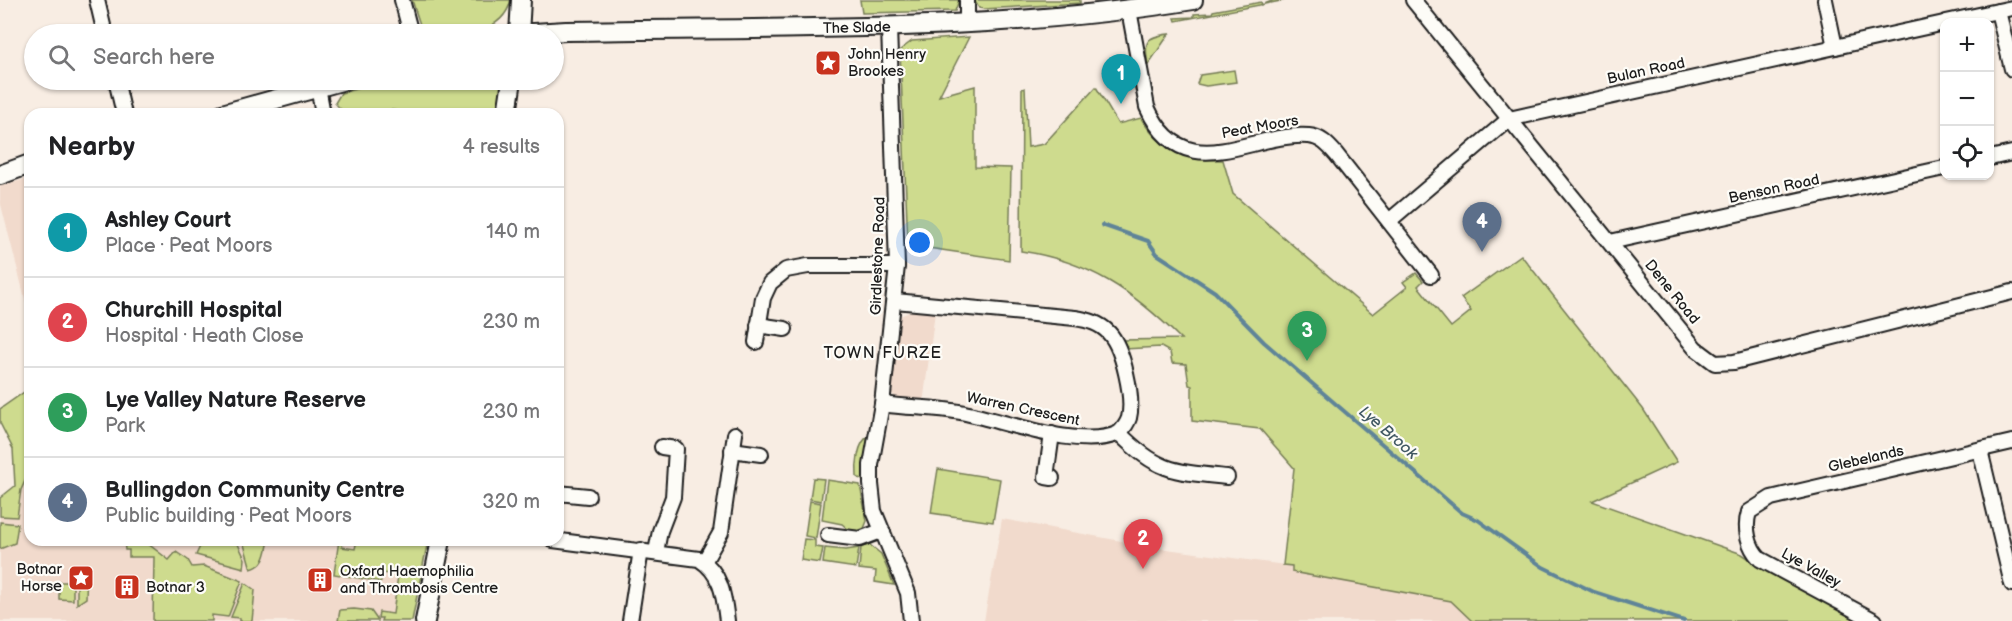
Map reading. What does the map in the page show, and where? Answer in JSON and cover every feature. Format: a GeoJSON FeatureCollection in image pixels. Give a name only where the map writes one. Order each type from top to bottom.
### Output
{"type":"FeatureCollection","features":[{"type":"Feature","properties":{"kind":"main road"},"geometry":{"type":"LineString","coordinates":[[519,24],[521,0]]}},
{"type":"Feature","properties":{"kind":"main road","name":"The Slade"},"geometry":{"type":"LineString","coordinates":[[564,31],[967,24],[1129,10],[1193,0]]}},
{"type":"Feature","properties":{"kind":"main road"},"geometry":{"type":"LineString","coordinates":[[243,108],[307,90]]}},
{"type":"Feature","properties":{"kind":"main road"},"geometry":{"type":"LineString","coordinates":[[508,108],[511,90]]}},
{"type":"Feature","properties":{"kind":"main road"},"geometry":{"type":"LineString","coordinates":[[0,175],[24,166]]}},
{"type":"Feature","properties":{"kind":"main road"},"geometry":{"type":"LineString","coordinates":[[425,621],[440,546]]}},
{"type":"Feature","properties":{"kind":"street"},"geometry":{"type":"LineString","coordinates":[[97,0],[103,24]]}},
{"type":"Feature","properties":{"kind":"street"},"geometry":{"type":"LineString","coordinates":[[402,0],[408,24]]}},
{"type":"Feature","properties":{"kind":"street"},"geometry":{"type":"LineString","coordinates":[[967,0],[967,24]]}},
{"type":"Feature","properties":{"kind":"street","name":"Dene Road"},"geometry":{"type":"LineString","coordinates":[[1413,0],[1695,348],[1715,363],[1734,362],[2012,292]]}},
{"type":"Feature","properties":{"kind":"street"},"geometry":{"type":"LineString","coordinates":[[1825,0],[1835,47]]}},
{"type":"Feature","properties":{"kind":"street"},"geometry":{"type":"LineString","coordinates":[[2005,9],[2012,69]]}},
{"type":"Feature","properties":{"kind":"street","name":"Bulan Road"},"geometry":{"type":"LineString","coordinates":[[1966,18],[2005,9]]}},
{"type":"Feature","properties":{"kind":"street","name":"Peat Moors"},"geometry":{"type":"LineString","coordinates":[[1129,10],[1148,107],[1155,121],[1167,136],[1186,147],[1204,152],[1296,137],[1317,138],[1336,154],[1431,275]]}},
{"type":"Feature","properties":{"kind":"street","name":"Bulan Road"},"geometry":{"type":"LineString","coordinates":[[1389,221],[1509,118],[1940,24]]}},
{"type":"Feature","properties":{"kind":"street","name":"Girdlestone Road"},"geometry":{"type":"LineString","coordinates":[[889,27],[897,266],[882,404],[871,465],[874,511],[904,580],[911,621]]}},
{"type":"Feature","properties":{"kind":"street"},"geometry":{"type":"LineString","coordinates":[[118,90],[123,108]]}},
{"type":"Feature","properties":{"kind":"street"},"geometry":{"type":"LineString","coordinates":[[319,90],[322,108]]}},
{"type":"Feature","properties":{"kind":"street"},"geometry":{"type":"LineString","coordinates":[[1994,157],[2012,153]]}},
{"type":"Feature","properties":{"kind":"street","name":"Benson Road"},"geometry":{"type":"LineString","coordinates":[[1610,242],[1940,169]]}},
{"type":"Feature","properties":{"kind":"street"},"geometry":{"type":"LineString","coordinates":[[756,342],[765,293],[770,283],[786,270],[808,266],[897,266]]}},
{"type":"Feature","properties":{"kind":"street"},"geometry":{"type":"LineString","coordinates":[[895,301],[1084,319],[1103,327],[1119,350],[1127,383],[1129,417],[1119,434],[1144,457],[1160,466],[1179,472],[1227,477]]}},
{"type":"Feature","properties":{"kind":"street"},"geometry":{"type":"LineString","coordinates":[[758,325],[785,329]]}},
{"type":"Feature","properties":{"kind":"street","name":"Warren Crescent"},"geometry":{"type":"LineString","coordinates":[[882,404],[962,412],[1052,434],[1093,438],[1119,434]]}},
{"type":"Feature","properties":{"kind":"street"},"geometry":{"type":"LineString","coordinates":[[704,562],[721,532],[735,434]]}},
{"type":"Feature","properties":{"kind":"street"},"geometry":{"type":"LineString","coordinates":[[1052,434],[1046,477],[1052,478]]}},
{"type":"Feature","properties":{"kind":"street","name":"Glebelands"},"geometry":{"type":"LineString","coordinates":[[1747,531],[1746,520],[1749,512],[1771,498],[2012,442]]}},
{"type":"Feature","properties":{"kind":"street"},"geometry":{"type":"LineString","coordinates":[[656,552],[660,531],[671,504],[674,488],[676,449],[662,447]]}},
{"type":"Feature","properties":{"kind":"street"},"geometry":{"type":"LineString","coordinates":[[732,450],[762,454]]}},
{"type":"Feature","properties":{"kind":"street"},"geometry":{"type":"LineString","coordinates":[[1980,450],[2012,584]]}},
{"type":"Feature","properties":{"kind":"street"},"geometry":{"type":"LineString","coordinates":[[564,494],[588,496]]}},
{"type":"Feature","properties":{"kind":"street"},"geometry":{"type":"LineString","coordinates":[[828,535],[860,539],[881,531]]}},
{"type":"Feature","properties":{"kind":"street","name":"Lye Valley"},"geometry":{"type":"LineString","coordinates":[[1747,531],[1751,547],[1760,559],[1875,621]]}},
{"type":"Feature","properties":{"kind":"street"},"geometry":{"type":"LineString","coordinates":[[564,541],[694,557],[704,562],[720,584],[727,621]]}},
{"type":"Feature","properties":{"kind":"street"},"geometry":{"type":"LineString","coordinates":[[630,621],[641,550]]}},
{"type":"Feature","properties":{"kind":"shaded area"},"geometry":{"type":"Polygon","coordinates":[[[24,180],[24,295],[0,201],[0,186],[24,180]]]}},
{"type":"Feature","properties":{"kind":"shaded area"},"geometry":{"type":"Polygon","coordinates":[[[914,310],[935,312],[923,404],[902,402],[888,391],[898,317],[914,310]]]}},
{"type":"Feature","properties":{"kind":"shaded area"},"geometry":{"type":"Polygon","coordinates":[[[24,392],[24,546],[427,546],[412,621],[0,621],[0,518],[15,486],[13,449],[0,423],[0,409],[24,392]]]}},
{"type":"Feature","properties":{"kind":"shaded area"},"geometry":{"type":"Polygon","coordinates":[[[1002,519],[1159,548],[1292,566],[1292,571],[1451,601],[1472,621],[984,621],[1002,519]]]}},
{"type":"Feature","properties":{"kind":"green space"},"geometry":{"type":"Polygon","coordinates":[[[412,0],[511,0],[506,12],[492,24],[420,24],[412,0]]]}},
{"type":"Feature","properties":{"kind":"green space"},"geometry":{"type":"Polygon","coordinates":[[[860,0],[959,0],[955,11],[862,13],[860,0]]]}},
{"type":"Feature","properties":{"kind":"green space"},"geometry":{"type":"Polygon","coordinates":[[[974,0],[1080,0],[1080,3],[984,9],[979,8],[974,0]]]}},
{"type":"Feature","properties":{"kind":"green space"},"geometry":{"type":"Polygon","coordinates":[[[1274,0],[1286,0],[1264,4],[1274,0]]]}},
{"type":"Feature","properties":{"kind":"green space"},"geometry":{"type":"Polygon","coordinates":[[[1261,2],[1262,5],[1176,21],[1175,18],[1194,17],[1194,14],[1212,13],[1261,2]]]}},
{"type":"Feature","properties":{"kind":"green space"},"geometry":{"type":"Polygon","coordinates":[[[1169,34],[1148,65],[1146,50],[1148,42],[1155,37],[1169,34]]]}},
{"type":"Feature","properties":{"kind":"green space"},"geometry":{"type":"Polygon","coordinates":[[[969,37],[939,96],[975,86],[975,167],[1011,168],[1009,260],[908,245],[900,50],[912,41],[969,37]]]}},
{"type":"Feature","properties":{"kind":"green space"},"geometry":{"type":"Polygon","coordinates":[[[1234,70],[1236,82],[1206,86],[1197,84],[1200,75],[1234,70]]]}},
{"type":"Feature","properties":{"kind":"green space"},"geometry":{"type":"Polygon","coordinates":[[[1096,87],[1118,124],[1141,118],[1157,138],[1175,151],[1186,156],[1223,160],[1233,194],[1373,314],[1407,287],[1403,282],[1416,273],[1423,281],[1418,286],[1451,327],[1471,311],[1461,298],[1521,255],[1643,409],[1677,462],[1592,501],[1742,554],[1774,575],[1861,621],[1472,621],[1451,601],[1292,572],[1292,566],[1283,565],[1294,468],[1260,429],[1192,421],[1192,386],[1189,385],[1186,364],[1172,363],[1170,352],[1161,347],[1124,349],[1121,340],[1181,339],[1145,306],[1109,281],[1089,271],[1068,262],[1021,251],[1022,89],[1025,88],[1028,147],[1044,144],[1096,87]]]}},
{"type":"Feature","properties":{"kind":"green space"},"geometry":{"type":"Polygon","coordinates":[[[352,90],[501,90],[498,108],[340,108],[335,103],[341,93],[352,90]]]}},
{"type":"Feature","properties":{"kind":"green space"},"geometry":{"type":"Polygon","coordinates":[[[24,392],[24,483],[17,517],[0,516],[0,498],[15,486],[13,449],[0,423],[0,409],[24,392]]]}},
{"type":"Feature","properties":{"kind":"green space"},"geometry":{"type":"Polygon","coordinates":[[[869,436],[864,481],[857,477],[857,461],[862,443],[869,436]]]}},
{"type":"Feature","properties":{"kind":"green space"},"geometry":{"type":"Polygon","coordinates":[[[938,469],[1000,479],[993,522],[931,513],[938,469]]]}},
{"type":"Feature","properties":{"kind":"green space"},"geometry":{"type":"Polygon","coordinates":[[[813,478],[824,479],[821,501],[810,499],[813,478]]]}},
{"type":"Feature","properties":{"kind":"green space"},"geometry":{"type":"Polygon","coordinates":[[[827,480],[860,485],[867,521],[863,531],[850,531],[842,524],[822,520],[827,480]]]}},
{"type":"Feature","properties":{"kind":"green space"},"geometry":{"type":"Polygon","coordinates":[[[810,501],[821,503],[816,538],[805,536],[810,501]]]}},
{"type":"Feature","properties":{"kind":"green space"},"geometry":{"type":"Polygon","coordinates":[[[0,522],[18,524],[15,543],[0,549],[0,522]]]}},
{"type":"Feature","properties":{"kind":"green space"},"geometry":{"type":"Polygon","coordinates":[[[804,539],[815,540],[815,547],[823,548],[820,563],[801,560],[804,539]]]}},
{"type":"Feature","properties":{"kind":"green space"},"geometry":{"type":"Polygon","coordinates":[[[870,545],[881,554],[894,585],[875,582],[876,571],[859,569],[861,547],[870,545]]]}},
{"type":"Feature","properties":{"kind":"green space"},"geometry":{"type":"Polygon","coordinates":[[[125,546],[151,546],[169,560],[176,552],[188,560],[192,567],[204,566],[242,581],[228,617],[212,615],[212,621],[153,621],[154,557],[129,557],[129,550],[125,550],[125,546]]]}},
{"type":"Feature","properties":{"kind":"green space"},"geometry":{"type":"Polygon","coordinates":[[[200,546],[239,546],[245,559],[244,568],[196,555],[200,546]]]}},
{"type":"Feature","properties":{"kind":"green space"},"geometry":{"type":"Polygon","coordinates":[[[244,546],[268,546],[260,565],[251,569],[244,546]]]}},
{"type":"Feature","properties":{"kind":"green space"},"geometry":{"type":"Polygon","coordinates":[[[338,546],[355,549],[356,546],[427,546],[412,621],[381,621],[382,618],[378,618],[379,612],[393,614],[398,575],[382,573],[381,582],[334,574],[338,546]]]}},
{"type":"Feature","properties":{"kind":"green space"},"geometry":{"type":"Polygon","coordinates":[[[825,548],[846,550],[859,548],[856,568],[823,563],[825,548]]]}},
{"type":"Feature","properties":{"kind":"green space"},"geometry":{"type":"Polygon","coordinates":[[[87,570],[86,598],[77,604],[77,577],[80,571],[87,570]]]}},
{"type":"Feature","properties":{"kind":"green space"},"geometry":{"type":"Polygon","coordinates":[[[59,582],[73,582],[73,600],[59,599],[59,582]]]}},
{"type":"Feature","properties":{"kind":"green space"},"geometry":{"type":"Polygon","coordinates":[[[245,583],[255,590],[252,621],[240,621],[240,618],[231,617],[245,583]]]}},
{"type":"Feature","properties":{"kind":"green space"},"geometry":{"type":"Polygon","coordinates":[[[340,610],[371,611],[378,621],[338,621],[340,610]]]}},
{"type":"Feature","properties":{"kind":"waterway","name":"Lye Brook"},"geometry":{"type":"LineString","coordinates":[[1102,225],[1148,241],[1157,254],[1215,292],[1264,342],[1462,513],[1478,520],[1543,567],[1594,592],[1684,621]]}},
{"type":"Feature","properties":{"kind":"place","name":"John Henry Brookes"},"geometry":{"type":"Point","coordinates":[828,63]}},
{"type":"Feature","properties":{"kind":"place","name":"Ashley Court"},"geometry":{"type":"Point","coordinates":[1121,104]}},
{"type":"Feature","properties":{"kind":"place","name":"Bullingdon Community Centre"},"geometry":{"type":"Point","coordinates":[1482,252]}},
{"type":"Feature","properties":{"kind":"place","name":"Lye Valley Nature Reserve"},"geometry":{"type":"Point","coordinates":[1307,361]}},
{"type":"Feature","properties":{"kind":"place","name":"Churchill Hospital"},"geometry":{"type":"Point","coordinates":[1143,569]}},
{"type":"Feature","properties":{"kind":"place","name":"Botnar Horse"},"geometry":{"type":"Point","coordinates":[81,578]}},
{"type":"Feature","properties":{"kind":"place","name":"Oxford Haemophilia and Thrombosis Centre"},"geometry":{"type":"Point","coordinates":[320,580]}},
{"type":"Feature","properties":{"kind":"place","name":"Botnar 3"},"geometry":{"type":"Point","coordinates":[127,587]}},
{"type":"Feature","properties":{"kind":"district","name":"TOWN FURZE"},"geometry":{"type":"Point","coordinates":[883,353]}}]}
